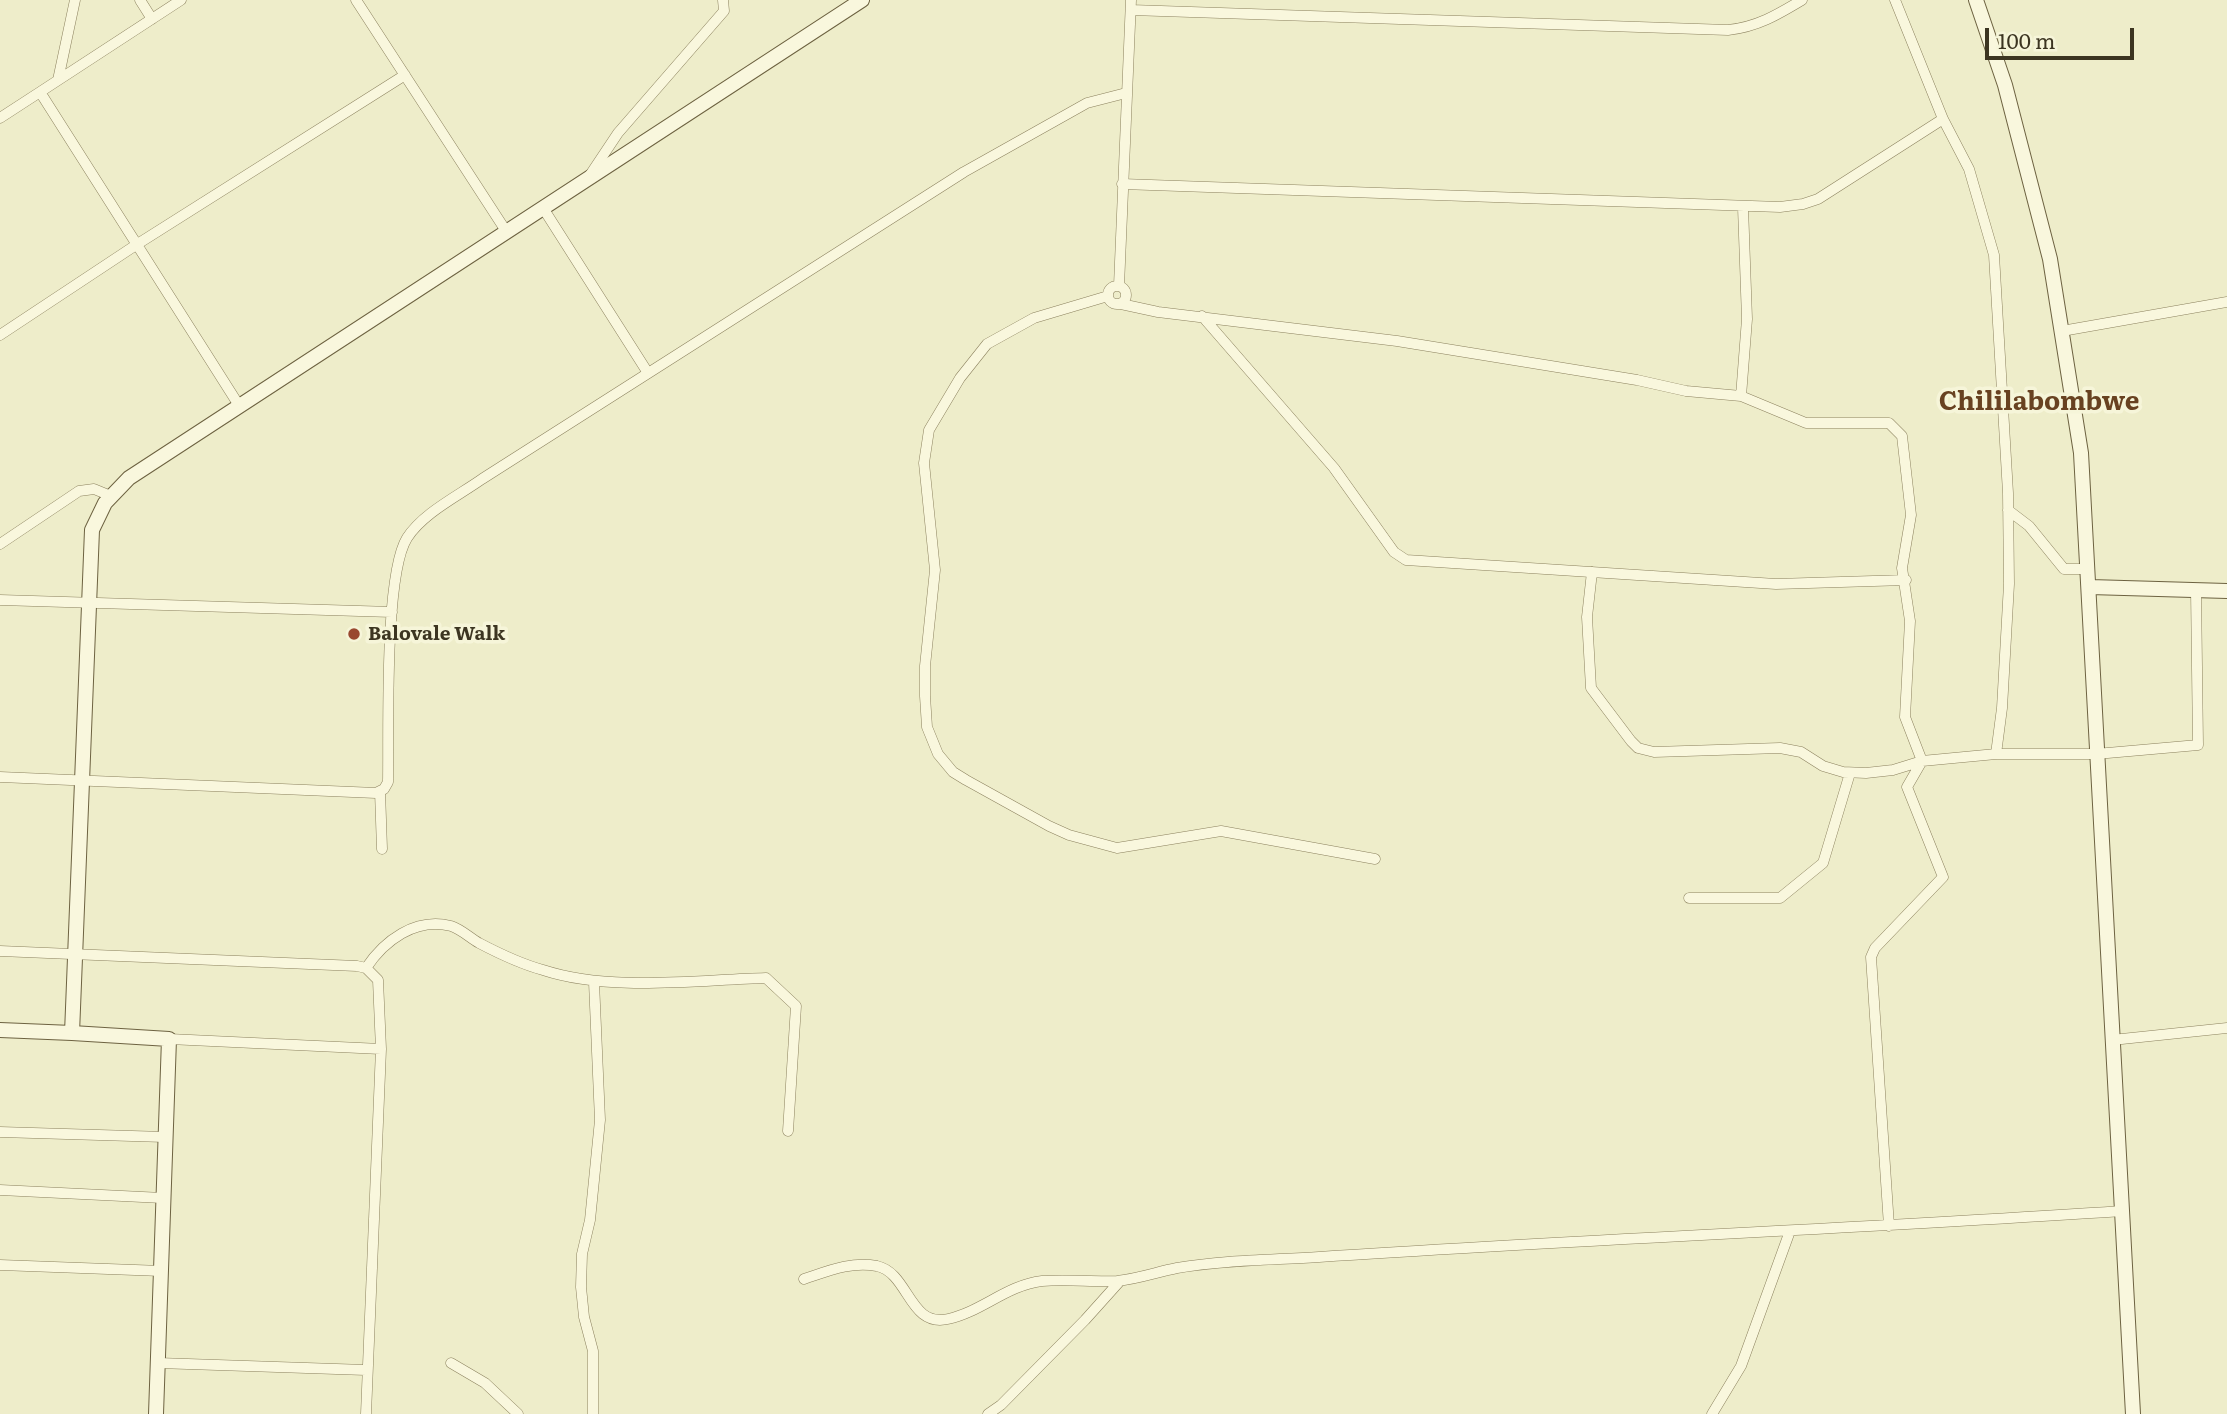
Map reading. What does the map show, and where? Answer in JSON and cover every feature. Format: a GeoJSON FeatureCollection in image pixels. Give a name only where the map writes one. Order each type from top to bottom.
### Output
{"type":"FeatureCollection","features":[{"type":"Feature","properties":{"kind":"street"},"geometry":{"type":"LineString","coordinates":[[58,80],[75,0]]}},
{"type":"Feature","properties":{"kind":"street"},"geometry":{"type":"LineString","coordinates":[[140,0],[152,19]]}},
{"type":"Feature","properties":{"kind":"street"},"geometry":{"type":"LineString","coordinates":[[0,118],[181,0]]}},
{"type":"Feature","properties":{"kind":"street"},"geometry":{"type":"LineString","coordinates":[[356,0],[506,231]]}},
{"type":"Feature","properties":{"kind":"street"},"geometry":{"type":"LineString","coordinates":[[723,0],[724,12]]}},
{"type":"Feature","properties":{"kind":"street"},"geometry":{"type":"LineString","coordinates":[[585,182],[618,133],[734,0]]}},
{"type":"Feature","properties":{"kind":"street"},"geometry":{"type":"LineString","coordinates":[[72,1033],[73,953],[92,530],[111,496],[129,478],[862,0]]}},
{"type":"Feature","properties":{"kind":"street"},"geometry":{"type":"LineString","coordinates":[[1119,286],[1131,5],[1728,30],[1750,28],[1802,0]]}},
{"type":"Feature","properties":{"kind":"street"},"geometry":{"type":"LineString","coordinates":[[1895,0],[1943,119],[1969,169],[1993,255],[2008,510],[2006,638],[1996,754]]}},
{"type":"Feature","properties":{"kind":"street"},"geometry":{"type":"LineString","coordinates":[[1976,0],[2005,85],[2032,180],[2050,259],[2081,453],[2133,1414]]}},
{"type":"Feature","properties":{"kind":"street"},"geometry":{"type":"LineString","coordinates":[[0,335],[135,245],[404,75]]}},
{"type":"Feature","properties":{"kind":"street"},"geometry":{"type":"LineString","coordinates":[[40,92],[240,407]]}},
{"type":"Feature","properties":{"kind":"street"},"geometry":{"type":"LineString","coordinates":[[382,849],[380,791],[388,782],[392,612],[401,550],[420,524],[482,479],[1039,128],[1097,99],[1126,93]]}},
{"type":"Feature","properties":{"kind":"street"},"geometry":{"type":"LineString","coordinates":[[1122,184],[1743,207],[1803,205],[1943,119]]}},
{"type":"Feature","properties":{"kind":"street"},"geometry":{"type":"LineString","coordinates":[[1741,396],[1747,319],[1743,207]]}},
{"type":"Feature","properties":{"kind":"street"},"geometry":{"type":"LineString","coordinates":[[544,208],[648,373]]}},
{"type":"Feature","properties":{"kind":"street"},"geometry":{"type":"LineString","coordinates":[[1119,286],[1111,288],[1108,296],[1111,302],[1409,343],[1685,391],[1741,396],[1806,423],[1889,422],[1898,428],[1902,436],[1911,515],[1903,545],[1902,568],[1906,580],[1910,621],[1905,718],[1922,761]]}},
{"type":"Feature","properties":{"kind":"street"},"geometry":{"type":"LineString","coordinates":[[1119,286],[1126,292],[1121,304]]}},
{"type":"Feature","properties":{"kind":"street"},"geometry":{"type":"LineString","coordinates":[[1108,296],[1034,318],[987,344],[960,378],[929,430],[924,463],[935,570],[925,666],[925,696],[927,727],[939,754],[953,772],[1049,826],[1069,835],[1117,848],[1221,831],[1375,859]]}},
{"type":"Feature","properties":{"kind":"street"},"geometry":{"type":"LineString","coordinates":[[2062,331],[2227,302]]}},
{"type":"Feature","properties":{"kind":"street"},"geometry":{"type":"LineString","coordinates":[[1202,316],[1334,468],[1394,552],[1406,560],[1776,584],[1906,580]]}},
{"type":"Feature","properties":{"kind":"street"},"geometry":{"type":"LineString","coordinates":[[0,544],[79,491],[94,489],[111,496]]}},
{"type":"Feature","properties":{"kind":"street"},"geometry":{"type":"LineString","coordinates":[[2008,510],[2037,533],[2064,569],[2089,569]]}},
{"type":"Feature","properties":{"kind":"street"},"geometry":{"type":"LineString","coordinates":[[1592,572],[1587,617],[1591,688],[1638,748],[1654,752],[1780,748],[1801,752],[1823,766],[1850,773],[1893,770],[1922,761],[1996,754],[2096,754],[2198,745],[2196,590]]}},
{"type":"Feature","properties":{"kind":"street"},"geometry":{"type":"LineString","coordinates":[[2090,587],[2227,591]]}},
{"type":"Feature","properties":{"kind":"street"},"geometry":{"type":"LineString","coordinates":[[0,600],[392,612]]}},
{"type":"Feature","properties":{"kind":"street"},"geometry":{"type":"LineString","coordinates":[[1889,1226],[1871,957],[1875,948],[1943,877],[1907,787],[1922,761]]}},
{"type":"Feature","properties":{"kind":"street"},"geometry":{"type":"LineString","coordinates":[[1689,898],[1780,898],[1824,863],[1850,773]]}},
{"type":"Feature","properties":{"kind":"street"},"geometry":{"type":"LineString","coordinates":[[0,777],[380,791]]}},
{"type":"Feature","properties":{"kind":"street"},"geometry":{"type":"LineString","coordinates":[[366,968],[388,942],[400,933],[426,926],[452,926],[479,943],[541,970],[594,982],[766,978],[796,1006],[788,1131]]}},
{"type":"Feature","properties":{"kind":"street"},"geometry":{"type":"LineString","coordinates":[[0,951],[366,968],[378,981],[381,1049],[366,1414]]}},
{"type":"Feature","properties":{"kind":"street"},"geometry":{"type":"LineString","coordinates":[[593,1414],[593,1351],[584,1317],[581,1287],[582,1254],[590,1220],[600,1119],[594,982]]}},
{"type":"Feature","properties":{"kind":"street"},"geometry":{"type":"LineString","coordinates":[[2112,1040],[2227,1028]]}},
{"type":"Feature","properties":{"kind":"street"},"geometry":{"type":"LineString","coordinates":[[0,1030],[381,1049]]}},
{"type":"Feature","properties":{"kind":"street"},"geometry":{"type":"LineString","coordinates":[[156,1414],[169,1038]]}},
{"type":"Feature","properties":{"kind":"street"},"geometry":{"type":"LineString","coordinates":[[0,1132],[165,1137]]}},
{"type":"Feature","properties":{"kind":"street"},"geometry":{"type":"LineString","coordinates":[[0,1190],[163,1198]]}},
{"type":"Feature","properties":{"kind":"street"},"geometry":{"type":"LineString","coordinates":[[804,1279],[848,1264],[880,1266],[898,1280],[918,1312],[926,1318],[945,1320],[998,1295],[1041,1282],[1120,1280],[1179,1268],[1321,1256],[1617,1241],[1723,1232],[1790,1231],[2122,1212]]}},
{"type":"Feature","properties":{"kind":"street"},"geometry":{"type":"LineString","coordinates":[[1712,1414],[1741,1366],[1790,1231]]}},
{"type":"Feature","properties":{"kind":"street"},"geometry":{"type":"LineString","coordinates":[[0,1265],[162,1271]]}},
{"type":"Feature","properties":{"kind":"street"},"geometry":{"type":"LineString","coordinates":[[988,1414],[1001,1405],[1058,1344],[1085,1320],[1120,1280]]}},
{"type":"Feature","properties":{"kind":"street"},"geometry":{"type":"LineString","coordinates":[[158,1363],[366,1370]]}},
{"type":"Feature","properties":{"kind":"street"},"geometry":{"type":"LineString","coordinates":[[451,1363],[485,1383],[518,1414]]}},
{"type":"Feature","properties":{"kind":"place","name":"Balovale Walk"},"geometry":{"type":"Point","coordinates":[354,634]}},
{"type":"Feature","properties":{"kind":"district","name":"Chililabombwe"},"geometry":{"type":"Point","coordinates":[2039,402]}}]}
